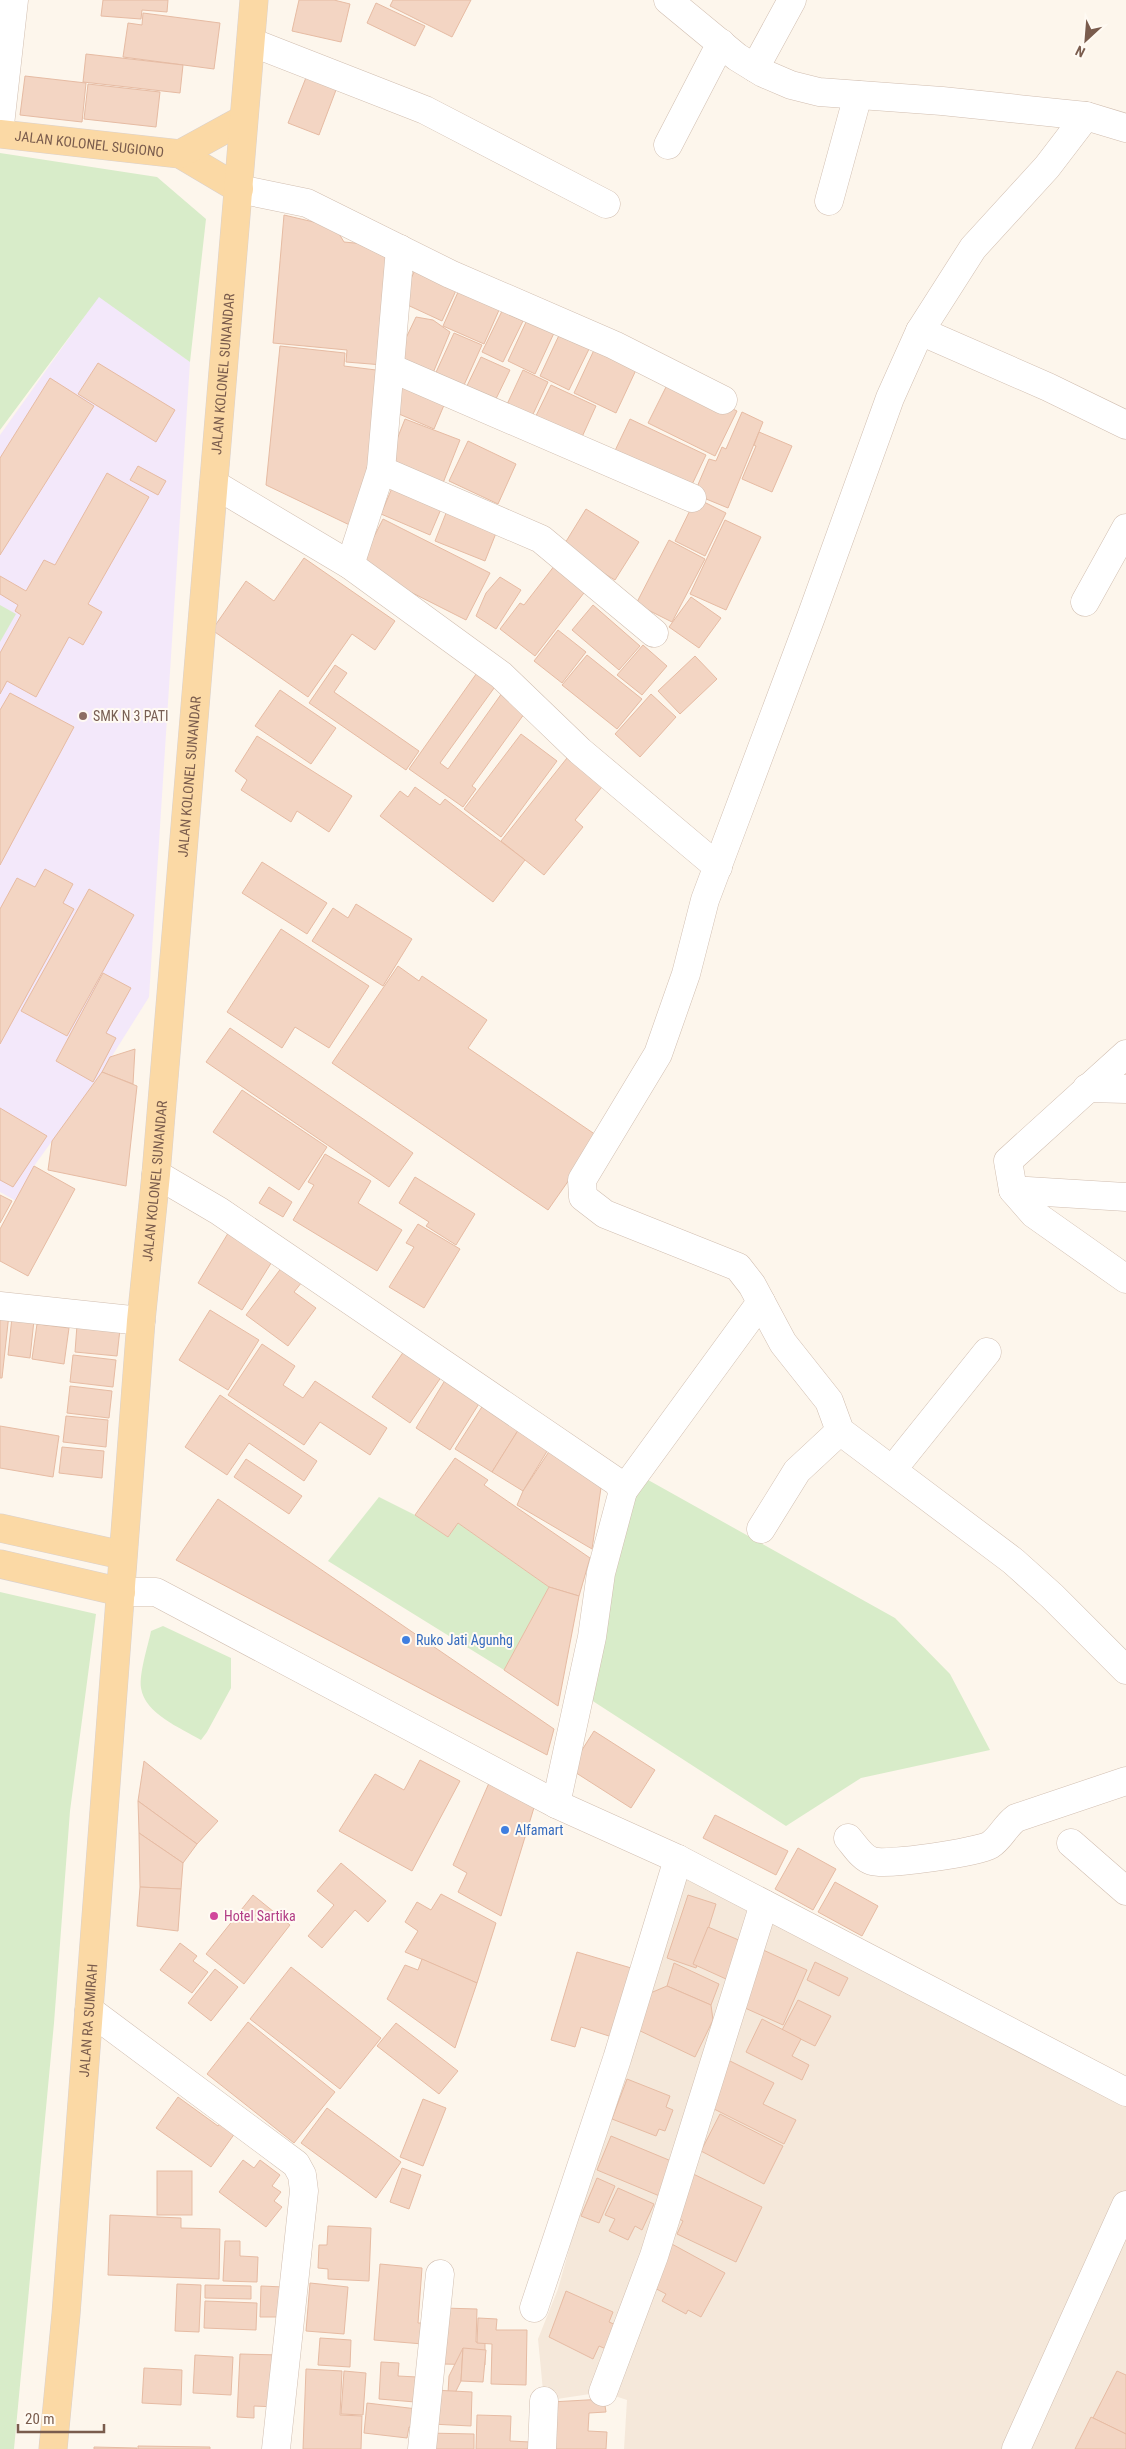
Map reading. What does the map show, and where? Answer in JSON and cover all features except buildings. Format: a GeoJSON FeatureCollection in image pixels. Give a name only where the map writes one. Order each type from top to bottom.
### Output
{"type":"FeatureCollection","features":[{"type":"Feature","properties":{"kind":"main road","name":"JALAN KOLONEL SUNANDAR"},"geometry":{"type":"LineString","coordinates":[[122,1554],[239,188],[242,120],[254,0]]}},
{"type":"Feature","properties":{"kind":"main road","name":"JALAN KOLONEL SUGIONO"},"geometry":{"type":"LineString","coordinates":[[180,154],[242,120]]}},
{"type":"Feature","properties":{"kind":"main road","name":"JALAN KOLONEL SUGIONO"},"geometry":{"type":"LineString","coordinates":[[0,134],[180,154],[239,188]]}},
{"type":"Feature","properties":{"kind":"main road"},"geometry":{"type":"LineString","coordinates":[[0,1528],[122,1554]]}},
{"type":"Feature","properties":{"kind":"main road","name":"JALAN RA SUMIRAH"},"geometry":{"type":"LineString","coordinates":[[53,2449],[66,2314],[90,2010],[121,1592],[122,1554]]}},
{"type":"Feature","properties":{"kind":"main road"},"geometry":{"type":"LineString","coordinates":[[0,1564],[121,1592]]}},
{"type":"Feature","properties":{"kind":"street"},"geometry":{"type":"LineString","coordinates":[[0,125],[14,0]]}},
{"type":"Feature","properties":{"kind":"street"},"geometry":{"type":"LineString","coordinates":[[668,0],[720,43],[755,68],[791,85],[819,92],[942,100],[1086,116],[1126,128]]}},
{"type":"Feature","properties":{"kind":"street"},"geometry":{"type":"LineString","coordinates":[[755,68],[792,0]]}},
{"type":"Feature","properties":{"kind":"street"},"geometry":{"type":"LineString","coordinates":[[251,42],[426,110],[606,204]]}},
{"type":"Feature","properties":{"kind":"street"},"geometry":{"type":"LineString","coordinates":[[668,145],[720,43]]}},
{"type":"Feature","properties":{"kind":"street"},"geometry":{"type":"LineString","coordinates":[[830,201],[858,95]]}},
{"type":"Feature","properties":{"kind":"street"},"geometry":{"type":"LineString","coordinates":[[1086,116],[1047,167],[973,248],[920,331],[890,398],[705,900],[686,974],[658,1054],[582,1180],[584,1197],[605,1214],[738,1267],[752,1285],[783,1342],[828,1401],[840,1431],[857,1446],[1013,1561],[1052,1596],[1126,1670]]}},
{"type":"Feature","properties":{"kind":"street"},"geometry":{"type":"LineString","coordinates":[[239,188],[307,203],[450,274],[614,346],[723,400]]}},
{"type":"Feature","properties":{"kind":"street"},"geometry":{"type":"LineString","coordinates":[[350,565],[382,470],[400,249]]}},
{"type":"Feature","properties":{"kind":"street"},"geometry":{"type":"LineString","coordinates":[[920,331],[1048,387],[1126,425]]}},
{"type":"Feature","properties":{"kind":"street"},"geometry":{"type":"LineString","coordinates":[[391,368],[692,498]]}},
{"type":"Feature","properties":{"kind":"street"},"geometry":{"type":"LineString","coordinates":[[382,470],[541,539],[654,633]]}},
{"type":"Feature","properties":{"kind":"street"},"geometry":{"type":"LineString","coordinates":[[214,484],[350,565],[501,674],[580,751],[718,867]]}},
{"type":"Feature","properties":{"kind":"street"},"geometry":{"type":"LineString","coordinates":[[1085,602],[1126,528]]}},
{"type":"Feature","properties":{"kind":"street"},"geometry":{"type":"LineString","coordinates":[[1126,1054],[1008,1161],[1013,1190],[1034,1214],[1126,1279]]}},
{"type":"Feature","properties":{"kind":"street"},"geometry":{"type":"LineString","coordinates":[[1087,1088],[1126,1089]]}},
{"type":"Feature","properties":{"kind":"street"},"geometry":{"type":"LineString","coordinates":[[156,1174],[219,1211],[617,1482],[623,1491]]}},
{"type":"Feature","properties":{"kind":"street"},"geometry":{"type":"LineString","coordinates":[[1013,1190],[1126,1197]]}},
{"type":"Feature","properties":{"kind":"street"},"geometry":{"type":"LineString","coordinates":[[556,1804],[590,1646],[601,1573],[623,1491],[761,1302]]}},
{"type":"Feature","properties":{"kind":"street"},"geometry":{"type":"LineString","coordinates":[[0,1306],[141,1321]]}},
{"type":"Feature","properties":{"kind":"street"},"geometry":{"type":"LineString","coordinates":[[892,1470],[987,1352]]}},
{"type":"Feature","properties":{"kind":"street"},"geometry":{"type":"LineString","coordinates":[[761,1529],[798,1471],[840,1431]]}},
{"type":"Feature","properties":{"kind":"street"},"geometry":{"type":"LineString","coordinates":[[122,1554],[156,1592],[556,1804],[678,1859],[1126,2092]]}},
{"type":"Feature","properties":{"kind":"street"},"geometry":{"type":"LineString","coordinates":[[121,1592],[156,1592]]}},
{"type":"Feature","properties":{"kind":"street"},"geometry":{"type":"LineString","coordinates":[[848,1838],[862,1855],[871,1861],[883,1863],[925,1859],[970,1850],[988,1846],[999,1838],[1006,1825],[1016,1818],[1126,1781]]}},
{"type":"Feature","properties":{"kind":"street"},"geometry":{"type":"LineString","coordinates":[[1072,1842],[1126,1891]]}},
{"type":"Feature","properties":{"kind":"street"},"geometry":{"type":"LineString","coordinates":[[534,2308],[617,2059],[678,1859]]}},
{"type":"Feature","properties":{"kind":"street"},"geometry":{"type":"LineString","coordinates":[[603,2392],[654,2256],[764,1904]]}},
{"type":"Feature","properties":{"kind":"street"},"geometry":{"type":"LineString","coordinates":[[90,2010],[296,2164],[302,2175],[304,2191],[276,2449]]}},
{"type":"Feature","properties":{"kind":"street"},"geometry":{"type":"LineString","coordinates":[[1016,2449],[1126,2205]]}},
{"type":"Feature","properties":{"kind":"street"},"geometry":{"type":"LineString","coordinates":[[422,2449],[440,2274]]}},
{"type":"Feature","properties":{"kind":"street"},"geometry":{"type":"LineString","coordinates":[[542,2449],[544,2401]]}},
{"type":"Feature","properties":{"kind":"shaded area","name":"SMK N 3 PATI"},"geometry":{"type":"Polygon","coordinates":[[[99,296],[190,362],[149,997],[102,1072],[34,1166],[16,1201],[0,1192],[0,435],[99,296]]]}},
{"type":"Feature","properties":{"kind":"shaded area"},"geometry":{"type":"Polygon","coordinates":[[[678,1859],[1126,2093],[1126,2449],[624,2449],[627,2400],[603,2392],[544,2401],[538,2339],[558,2289],[678,1859]]]}},
{"type":"Feature","properties":{"kind":"green space"},"geometry":{"type":"Polygon","coordinates":[[[0,153],[157,177],[206,219],[190,362],[99,297],[0,430],[0,153]]]}},
{"type":"Feature","properties":{"kind":"green space"},"geometry":{"type":"Polygon","coordinates":[[[0,605],[16,614],[0,642],[0,605]]]}},
{"type":"Feature","properties":{"kind":"green space"},"geometry":{"type":"Polygon","coordinates":[[[641,1476],[895,1618],[950,1674],[990,1750],[861,1778],[786,1826],[585,1696],[630,1492],[641,1476]]]}},
{"type":"Feature","properties":{"kind":"green space"},"geometry":{"type":"Polygon","coordinates":[[[379,1497],[415,1515],[448,1537],[458,1523],[549,1587],[504,1670],[328,1561],[379,1497]]]}},
{"type":"Feature","properties":{"kind":"green space"},"geometry":{"type":"Polygon","coordinates":[[[0,1592],[96,1614],[70,1811],[54,2023],[14,2449],[0,2449],[0,1592]]]}},
{"type":"Feature","properties":{"kind":"green space"},"geometry":{"type":"Polygon","coordinates":[[[163,1626],[231,1658],[231,1688],[201,1740],[156,1713],[144,1697],[141,1688],[141,1675],[151,1631],[163,1626]]]}},
{"type":"Feature","properties":{"kind":"place","name":"SMK N 3 PATI"},"geometry":{"type":"Point","coordinates":[83,716]}},
{"type":"Feature","properties":{"kind":"place","name":"Ruko Jati Agunhg"},"geometry":{"type":"Point","coordinates":[406,1640]}},
{"type":"Feature","properties":{"kind":"place","name":"Alfamart"},"geometry":{"type":"Point","coordinates":[505,1830]}},
{"type":"Feature","properties":{"kind":"place","name":"Hotel Sartika"},"geometry":{"type":"Point","coordinates":[214,1916]}}]}
